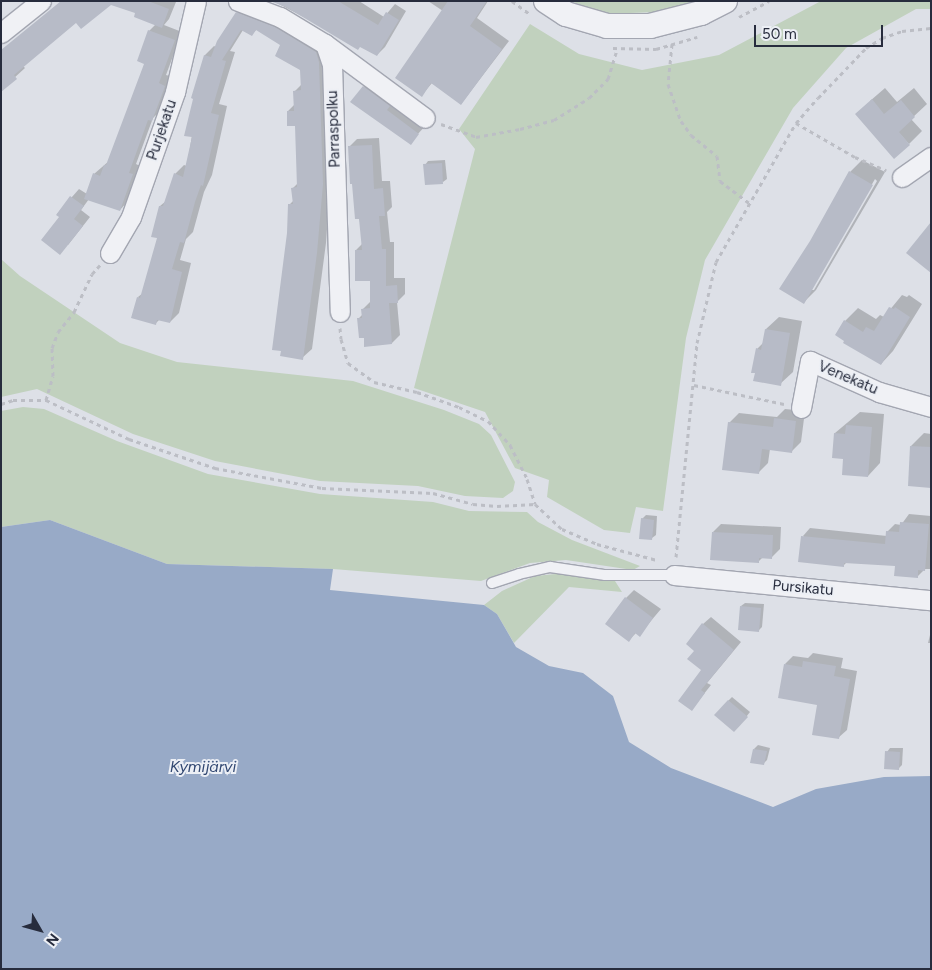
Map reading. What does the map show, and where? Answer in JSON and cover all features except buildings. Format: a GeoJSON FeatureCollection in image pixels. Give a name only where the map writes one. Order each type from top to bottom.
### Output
{"type":"FeatureCollection","features":[{"type":"Feature","properties":{"kind":"street"},"geometry":{"type":"LineString","coordinates":[[1,33],[41,1]]}},
{"type":"Feature","properties":{"kind":"street","name":"Purjekatu"},"geometry":{"type":"LineString","coordinates":[[110,253],[131,217],[175,92],[196,1]]}},
{"type":"Feature","properties":{"kind":"street"},"geometry":{"type":"LineString","coordinates":[[238,1],[280,17],[326,44],[425,118]]}},
{"type":"Feature","properties":{"kind":"street"},"geometry":{"type":"LineString","coordinates":[[546,1],[566,14],[607,26],[650,26],[701,14],[725,1]]}},
{"type":"Feature","properties":{"kind":"street","name":"Parraspolku"},"geometry":{"type":"LineString","coordinates":[[326,44],[332,64],[340,312]]}},
{"type":"Feature","properties":{"kind":"street"},"geometry":{"type":"LineString","coordinates":[[902,177],[931,157]]}},
{"type":"Feature","properties":{"kind":"street","name":"Venekatu"},"geometry":{"type":"LineString","coordinates":[[801,408],[810,361],[879,392],[931,407]]}},
{"type":"Feature","properties":{"kind":"street","name":"Pursikatu"},"geometry":{"type":"LineString","coordinates":[[674,576],[931,600]]}},
{"type":"Feature","properties":{"kind":"lane"},"geometry":{"type":"LineString","coordinates":[[492,584],[519,574],[550,567],[605,575],[674,576]]}},
{"type":"Feature","properties":{"kind":"path"},"geometry":{"type":"LineString","coordinates":[[674,576],[697,343],[716,262],[796,123],[866,48],[882,38],[902,31],[931,28]]}},
{"type":"Feature","properties":{"kind":"path"},"geometry":{"type":"LineString","coordinates":[[672,44],[668,84],[681,121],[691,135],[718,156],[720,181],[751,204]]}},
{"type":"Feature","properties":{"kind":"path"},"geometry":{"type":"LineString","coordinates":[[425,118],[476,137],[520,129],[554,120],[589,98],[608,79],[617,48]]}},
{"type":"Feature","properties":{"kind":"path"},"geometry":{"type":"LineString","coordinates":[[796,123],[855,157],[902,177]]}},
{"type":"Feature","properties":{"kind":"path"},"geometry":{"type":"LineString","coordinates":[[46,400],[53,376],[52,348],[58,332],[74,312],[92,274],[110,253]]}},
{"type":"Feature","properties":{"kind":"path"},"geometry":{"type":"LineString","coordinates":[[340,312],[341,339],[348,363],[374,382],[417,392],[459,407],[488,422],[510,445],[527,479],[534,504],[562,529],[597,544],[658,561],[674,576]]}},
{"type":"Feature","properties":{"kind":"path"},"geometry":{"type":"LineString","coordinates":[[694,385],[801,408]]}},
{"type":"Feature","properties":{"kind":"path"},"geometry":{"type":"LineString","coordinates":[[1,404],[13,400],[46,400],[129,439],[215,468],[322,488],[433,493],[473,504],[497,506],[534,504]]}},
{"type":"Feature","properties":{"kind":"green space"},"geometry":{"type":"Polygon","coordinates":[[[571,1],[695,1],[658,12],[603,14],[571,1]]]}},
{"type":"Feature","properties":{"kind":"green space"},"geometry":{"type":"Polygon","coordinates":[[[821,1],[931,1],[931,9],[916,9],[846,48],[793,108],[705,260],[686,338],[663,511],[636,507],[630,533],[604,530],[547,497],[549,480],[515,468],[485,412],[414,388],[475,149],[459,129],[530,24],[579,54],[642,70],[719,55],[821,1]]]}},
{"type":"Feature","properties":{"kind":"green space"},"geometry":{"type":"Polygon","coordinates":[[[1,259],[20,276],[120,343],[177,362],[353,381],[444,410],[479,424],[491,435],[515,482],[513,491],[503,498],[465,496],[418,486],[320,481],[215,461],[133,434],[37,389],[1,397],[1,259]]]}},
{"type":"Feature","properties":{"kind":"green space"},"geometry":{"type":"Polygon","coordinates":[[[23,407],[44,409],[117,441],[208,474],[320,494],[433,502],[469,511],[527,512],[538,522],[572,540],[640,566],[633,570],[566,560],[530,563],[481,581],[333,569],[167,564],[50,520],[1,527],[1,411],[23,407]]]}},
{"type":"Feature","properties":{"kind":"green space"},"geometry":{"type":"Polygon","coordinates":[[[566,573],[615,581],[622,592],[569,587],[514,643],[497,614],[484,605],[502,591],[535,576],[566,573]]]}},
{"type":"Feature","properties":{"kind":"water","name":"Kymijärvi"},"geometry":{"type":"Polygon","coordinates":[[[50,520],[167,564],[333,569],[330,590],[484,605],[497,614],[516,647],[549,666],[583,673],[613,696],[629,742],[671,768],[773,807],[816,789],[884,777],[931,776],[931,969],[1,969],[1,527],[50,520]]]}}]}
